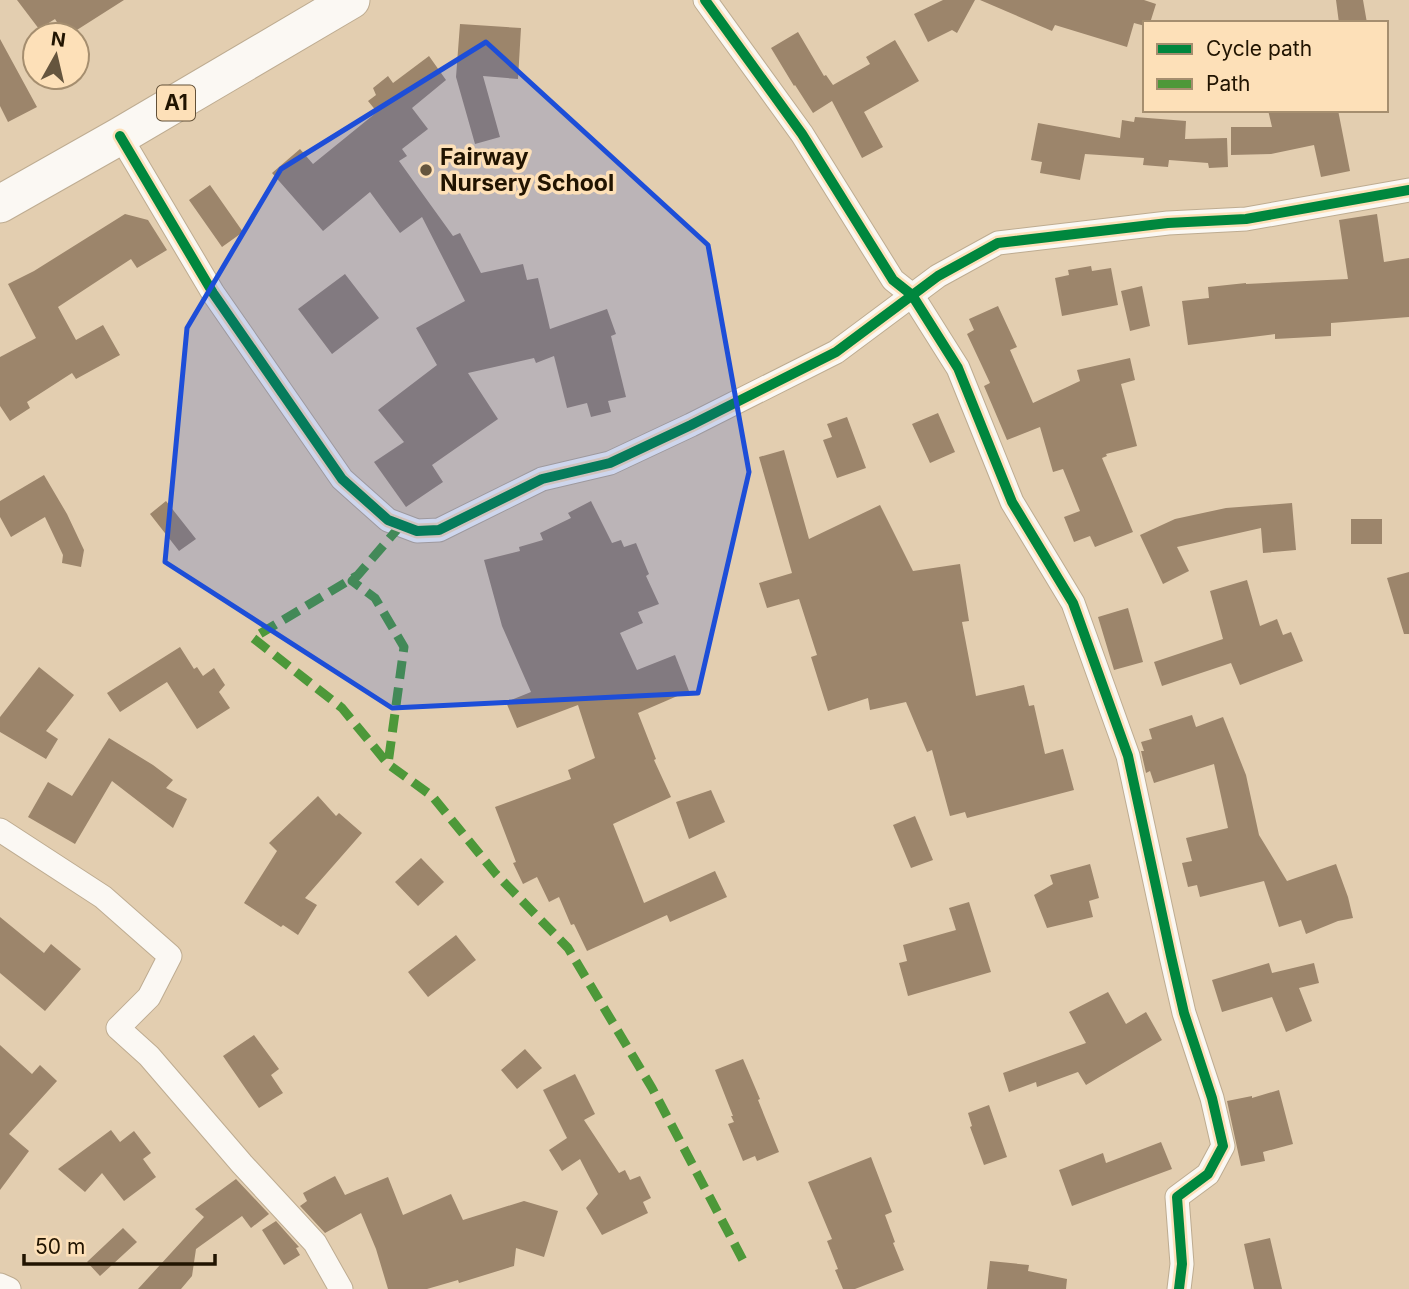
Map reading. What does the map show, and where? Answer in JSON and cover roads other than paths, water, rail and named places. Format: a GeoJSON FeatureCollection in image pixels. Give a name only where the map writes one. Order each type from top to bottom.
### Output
{"type":"FeatureCollection","features":[{"type":"Feature","properties":{"kind":"main road","name":"A1"},"geometry":{"type":"LineString","coordinates":[[0,204],[351,0]]}},
{"type":"Feature","properties":{"kind":"street"},"geometry":{"type":"LineString","coordinates":[[705,0],[802,134],[893,279],[912,295],[958,368],[1012,502],[1073,603],[1128,756],[1184,1013],[1212,1098],[1223,1146],[1208,1174],[1177,1197],[1182,1265],[1179,1289]]}},
{"type":"Feature","properties":{"kind":"street"},"geometry":{"type":"LineString","coordinates":[[120,136],[213,293],[342,479],[388,520],[417,531],[439,530],[542,479],[610,463],[691,425],[836,352],[937,275],[998,243],[1168,223],[1246,219],[1409,190]]}},
{"type":"Feature","properties":{"kind":"street"},"geometry":{"type":"LineString","coordinates":[[0,830],[103,897],[170,956],[149,997],[118,1028],[149,1056],[242,1164],[315,1243],[341,1289]]}},
{"type":"Feature","properties":{"kind":"street"},"geometry":{"type":"LineString","coordinates":[[0,1285],[9,1289]]}},
{"type":"Feature","properties":{"kind":"place","name":"Fairway Nursery School"},"geometry":{"type":"Point","coordinates":[426,170]}}]}
